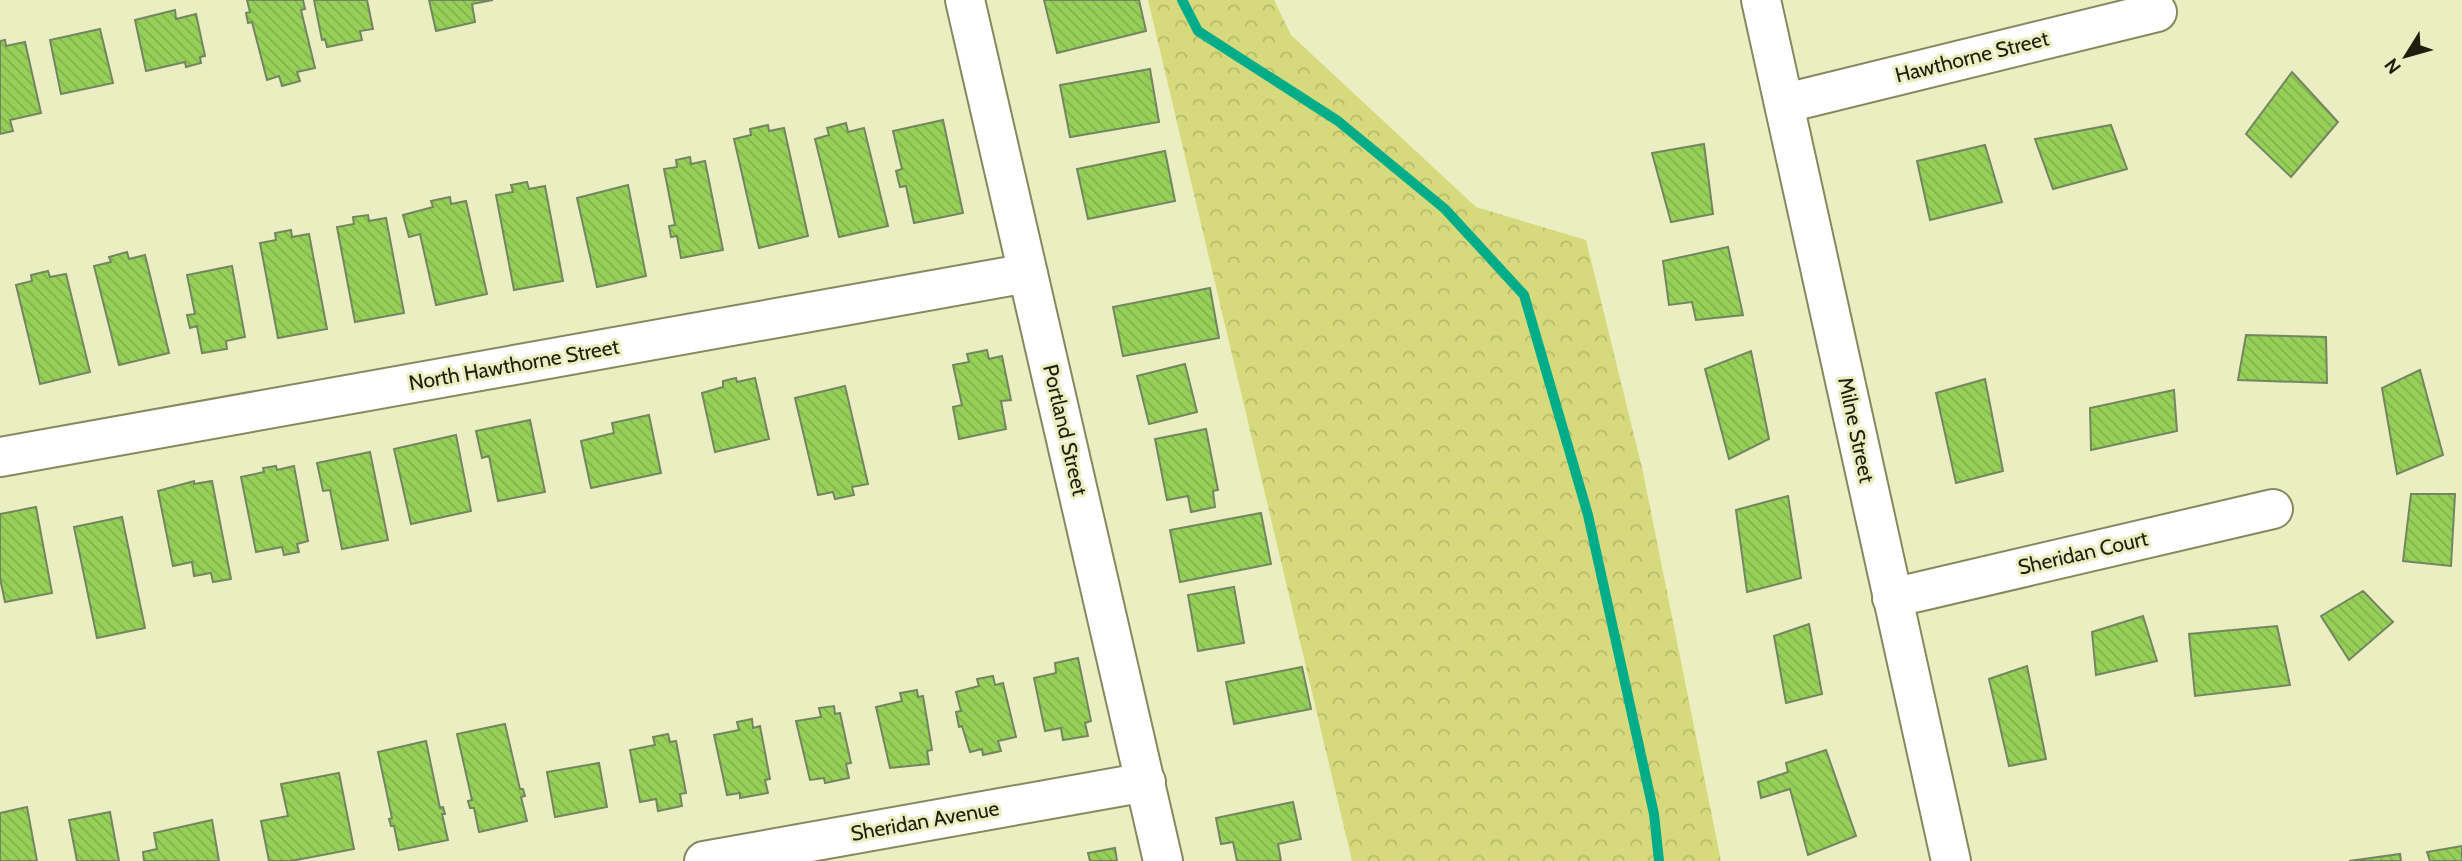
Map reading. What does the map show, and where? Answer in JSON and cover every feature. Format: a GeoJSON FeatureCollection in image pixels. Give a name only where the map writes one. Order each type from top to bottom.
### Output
{"type":"FeatureCollection","features":[{"type":"Feature","properties":{"kind":"street","name":"Portland Street"},"geometry":{"type":"LineString","coordinates":[[965,0],[1163,861]]}},
{"type":"Feature","properties":{"kind":"street","name":"Milne Street"},"geometry":{"type":"LineString","coordinates":[[1761,0],[1786,103],[1951,861]]}},
{"type":"Feature","properties":{"kind":"street","name":"Hawthorne Street"},"geometry":{"type":"LineString","coordinates":[[1786,103],[2157,12]]}},
{"type":"Feature","properties":{"kind":"street","name":"North Hawthorne Street"},"geometry":{"type":"LineString","coordinates":[[0,457],[1028,273]]}},
{"type":"Feature","properties":{"kind":"street","name":"Sheridan Court"},"geometry":{"type":"LineString","coordinates":[[1892,598],[2273,509]]}},
{"type":"Feature","properties":{"kind":"street","name":"Sheridan Avenue"},"geometry":{"type":"LineString","coordinates":[[704,861],[1146,782]]}},
{"type":"Feature","properties":{"kind":"green space"},"geometry":{"type":"Polygon","coordinates":[[[1148,0],[1274,0],[1291,35],[1476,207],[1586,240],[1643,472],[1721,861],[1352,861],[1148,0]]]}},
{"type":"Feature","properties":{"kind":"building"},"geometry":{"type":"Polygon","coordinates":[[[247,0],[303,0],[305,9],[301,10],[315,68],[297,72],[300,81],[282,86],[279,76],[267,80],[252,22],[248,23],[246,13],[250,12],[247,0]]]}},
{"type":"Feature","properties":{"kind":"building"},"geometry":{"type":"Polygon","coordinates":[[[314,0],[367,0],[373,29],[360,31],[362,40],[327,47],[325,39],[322,40],[314,0]]]}},
{"type":"Feature","properties":{"kind":"building"},"geometry":{"type":"Polygon","coordinates":[[[429,0],[493,0],[472,4],[475,22],[436,31],[429,0]]]}},
{"type":"Feature","properties":{"kind":"building"},"geometry":{"type":"Polygon","coordinates":[[[1044,0],[1139,0],[1146,31],[1057,53],[1044,0]]]}},
{"type":"Feature","properties":{"kind":"building"},"geometry":{"type":"Polygon","coordinates":[[[175,10],[176,19],[196,14],[205,56],[200,57],[201,63],[186,67],[185,62],[146,71],[135,20],[175,10]]]}},
{"type":"Feature","properties":{"kind":"building"},"geometry":{"type":"Polygon","coordinates":[[[100,29],[113,83],[61,94],[50,40],[100,29]]]}},
{"type":"Feature","properties":{"kind":"building"},"geometry":{"type":"Polygon","coordinates":[[[5,40],[6,46],[25,42],[41,113],[10,120],[13,131],[0,134],[0,41],[5,40]]]}},
{"type":"Feature","properties":{"kind":"building"},"geometry":{"type":"Polygon","coordinates":[[[1150,69],[1159,122],[1070,137],[1060,85],[1150,69]]]}},
{"type":"Feature","properties":{"kind":"building"},"geometry":{"type":"Polygon","coordinates":[[[2292,72],[2338,122],[2291,177],[2246,134],[2292,72]]]}},
{"type":"Feature","properties":{"kind":"building"},"geometry":{"type":"Polygon","coordinates":[[[943,120],[963,213],[914,223],[906,186],[900,187],[896,171],[902,169],[893,131],[943,120]]]}},
{"type":"Feature","properties":{"kind":"building"},"geometry":{"type":"Polygon","coordinates":[[[846,123],[848,132],[864,128],[888,226],[839,237],[815,139],[829,135],[827,128],[846,123]]]}},
{"type":"Feature","properties":{"kind":"building"},"geometry":{"type":"Polygon","coordinates":[[[768,125],[769,131],[784,128],[808,236],[759,248],[734,139],[751,135],[750,129],[768,125]]]}},
{"type":"Feature","properties":{"kind":"building"},"geometry":{"type":"Polygon","coordinates":[[[2111,125],[2127,169],[2053,189],[2035,139],[2111,125]]]}},
{"type":"Feature","properties":{"kind":"building"},"geometry":{"type":"Polygon","coordinates":[[[1704,144],[1713,214],[1671,222],[1652,153],[1704,144]]]}},
{"type":"Feature","properties":{"kind":"building"},"geometry":{"type":"Polygon","coordinates":[[[1985,145],[2002,202],[1930,220],[1917,161],[1985,145]]]}},
{"type":"Feature","properties":{"kind":"building"},"geometry":{"type":"Polygon","coordinates":[[[1165,151],[1175,201],[1088,219],[1077,169],[1165,151]]]}},
{"type":"Feature","properties":{"kind":"building"},"geometry":{"type":"Polygon","coordinates":[[[690,157],[691,164],[705,161],[723,250],[681,258],[677,236],[671,237],[669,226],[675,225],[664,169],[677,167],[676,160],[690,157]]]}},
{"type":"Feature","properties":{"kind":"building"},"geometry":{"type":"Polygon","coordinates":[[[527,182],[529,189],[545,186],[563,281],[514,290],[496,195],[513,192],[511,185],[527,182]]]}},
{"type":"Feature","properties":{"kind":"building"},"geometry":{"type":"Polygon","coordinates":[[[628,185],[646,276],[597,287],[577,198],[628,185]]]}},
{"type":"Feature","properties":{"kind":"building"},"geometry":{"type":"Polygon","coordinates":[[[450,197],[451,204],[466,201],[487,294],[436,305],[420,234],[409,237],[403,215],[433,207],[431,201],[450,197]]]}},
{"type":"Feature","properties":{"kind":"building"},"geometry":{"type":"Polygon","coordinates":[[[368,215],[369,221],[386,218],[404,313],[355,322],[337,227],[354,224],[353,217],[368,215]]]}},
{"type":"Feature","properties":{"kind":"building"},"geometry":{"type":"Polygon","coordinates":[[[291,230],[292,237],[309,234],[327,329],[278,338],[260,243],[276,240],[275,233],[291,230]]]}},
{"type":"Feature","properties":{"kind":"building"},"geometry":{"type":"Polygon","coordinates":[[[1728,247],[1743,315],[1696,320],[1692,302],[1669,305],[1663,261],[1728,247]]]}},
{"type":"Feature","properties":{"kind":"building"},"geometry":{"type":"Polygon","coordinates":[[[127,252],[129,259],[145,255],[169,353],[119,365],[94,266],[111,262],[109,257],[127,252]]]}},
{"type":"Feature","properties":{"kind":"building"},"geometry":{"type":"Polygon","coordinates":[[[232,266],[245,337],[226,341],[227,349],[202,353],[197,326],[190,328],[187,315],[195,314],[187,275],[232,266]]]}},
{"type":"Feature","properties":{"kind":"building"},"geometry":{"type":"Polygon","coordinates":[[[48,271],[50,277],[66,274],[90,372],[40,384],[16,285],[32,281],[31,275],[48,271]]]}},
{"type":"Feature","properties":{"kind":"building"},"geometry":{"type":"Polygon","coordinates":[[[1210,288],[1219,338],[1123,356],[1113,307],[1210,288]]]}},
{"type":"Feature","properties":{"kind":"building"},"geometry":{"type":"Polygon","coordinates":[[[2246,335],[2326,337],[2327,383],[2238,380],[2246,335]]]}},
{"type":"Feature","properties":{"kind":"building"},"geometry":{"type":"Polygon","coordinates":[[[987,350],[989,359],[1002,356],[1011,400],[1001,401],[1006,429],[959,439],[953,407],[962,405],[953,365],[969,362],[967,354],[987,350]]]}},
{"type":"Feature","properties":{"kind":"building"},"geometry":{"type":"Polygon","coordinates":[[[1751,351],[1769,439],[1729,459],[1705,369],[1751,351]]]}},
{"type":"Feature","properties":{"kind":"building"},"geometry":{"type":"Polygon","coordinates":[[[1185,364],[1197,412],[1149,424],[1137,376],[1185,364]]]}},
{"type":"Feature","properties":{"kind":"building"},"geometry":{"type":"Polygon","coordinates":[[[2420,370],[2443,455],[2397,474],[2382,388],[2420,370]]]}},
{"type":"Feature","properties":{"kind":"building"},"geometry":{"type":"Polygon","coordinates":[[[736,378],[737,382],[755,378],[769,439],[715,452],[702,393],[723,387],[723,381],[736,378]]]}},
{"type":"Feature","properties":{"kind":"building"},"geometry":{"type":"Polygon","coordinates":[[[1985,379],[2003,471],[1956,483],[1936,393],[1985,379]]]}},
{"type":"Feature","properties":{"kind":"building"},"geometry":{"type":"Polygon","coordinates":[[[845,386],[868,484],[852,487],[854,495],[835,499],[833,492],[818,495],[795,398],[845,386]]]}},
{"type":"Feature","properties":{"kind":"building"},"geometry":{"type":"Polygon","coordinates":[[[2174,390],[2177,431],[2091,450],[2090,408],[2174,390]]]}},
{"type":"Feature","properties":{"kind":"building"},"geometry":{"type":"Polygon","coordinates":[[[649,415],[661,473],[591,488],[581,441],[614,433],[612,423],[649,415]]]}},
{"type":"Feature","properties":{"kind":"building"},"geometry":{"type":"Polygon","coordinates":[[[530,420],[545,492],[498,501],[489,456],[482,458],[476,431],[530,420]]]}},
{"type":"Feature","properties":{"kind":"building"},"geometry":{"type":"Polygon","coordinates":[[[1206,429],[1218,490],[1213,491],[1215,507],[1191,512],[1188,496],[1167,500],[1155,439],[1206,429]]]}},
{"type":"Feature","properties":{"kind":"building"},"geometry":{"type":"Polygon","coordinates":[[[456,435],[471,511],[411,524],[394,449],[456,435]]]}},
{"type":"Feature","properties":{"kind":"building"},"geometry":{"type":"Polygon","coordinates":[[[370,452],[388,540],[342,549],[330,490],[323,491],[317,463],[370,452]]]}},
{"type":"Feature","properties":{"kind":"building"},"geometry":{"type":"Polygon","coordinates":[[[276,466],[277,470],[294,466],[308,541],[297,544],[299,552],[284,555],[282,547],[256,552],[241,477],[264,472],[263,468],[276,466]]]}},
{"type":"Feature","properties":{"kind":"building"},"geometry":{"type":"Polygon","coordinates":[[[194,481],[194,484],[212,481],[231,579],[213,582],[211,573],[194,576],[192,562],[173,566],[158,491],[194,481]]]}},
{"type":"Feature","properties":{"kind":"building"},"geometry":{"type":"Polygon","coordinates":[[[2411,494],[2455,494],[2451,566],[2403,561],[2411,494]]]}},
{"type":"Feature","properties":{"kind":"building"},"geometry":{"type":"Polygon","coordinates":[[[1788,496],[1801,578],[1747,592],[1736,510],[1788,496]]]}},
{"type":"Feature","properties":{"kind":"building"},"geometry":{"type":"Polygon","coordinates":[[[36,507],[52,593],[5,602],[0,578],[0,514],[36,507]]]}},
{"type":"Feature","properties":{"kind":"building"},"geometry":{"type":"Polygon","coordinates":[[[1261,513],[1271,564],[1180,582],[1170,530],[1261,513]]]}},
{"type":"Feature","properties":{"kind":"building"},"geometry":{"type":"Polygon","coordinates":[[[122,517],[145,628],[97,638],[74,527],[122,517]]]}},
{"type":"Feature","properties":{"kind":"building"},"geometry":{"type":"Polygon","coordinates":[[[1234,587],[1244,643],[1198,651],[1188,595],[1234,587]]]}},
{"type":"Feature","properties":{"kind":"building"},"geometry":{"type":"Polygon","coordinates":[[[2363,591],[2393,622],[2349,660],[2321,616],[2363,591]]]}},
{"type":"Feature","properties":{"kind":"building"},"geometry":{"type":"Polygon","coordinates":[[[2143,616],[2157,661],[2096,675],[2092,632],[2143,616]]]}},
{"type":"Feature","properties":{"kind":"building"},"geometry":{"type":"Polygon","coordinates":[[[1809,624],[1822,694],[1786,703],[1774,636],[1809,624]]]}},
{"type":"Feature","properties":{"kind":"building"},"geometry":{"type":"Polygon","coordinates":[[[2277,626],[2290,685],[2195,696],[2189,634],[2277,626]]]}},
{"type":"Feature","properties":{"kind":"building"},"geometry":{"type":"Polygon","coordinates":[[[1078,658],[1091,721],[1085,723],[1088,736],[1063,740],[1061,728],[1045,731],[1034,678],[1056,673],[1055,663],[1078,658]]]}},
{"type":"Feature","properties":{"kind":"building"},"geometry":{"type":"Polygon","coordinates":[[[2027,666],[2046,759],[2009,766],[1989,679],[2027,666]]]}},
{"type":"Feature","properties":{"kind":"building"},"geometry":{"type":"Polygon","coordinates":[[[1302,667],[1311,709],[1234,724],[1226,682],[1302,667]]]}},
{"type":"Feature","properties":{"kind":"building"},"geometry":{"type":"Polygon","coordinates":[[[993,676],[995,685],[1003,683],[1016,737],[998,741],[1001,751],[983,755],[982,749],[970,752],[962,726],[959,727],[956,712],[961,711],[956,692],[979,686],[977,679],[993,676]]]}},
{"type":"Feature","properties":{"kind":"building"},"geometry":{"type":"Polygon","coordinates":[[[917,690],[918,697],[923,696],[932,750],[927,751],[929,764],[890,768],[876,707],[902,701],[900,693],[917,690]]]}},
{"type":"Feature","properties":{"kind":"building"},"geometry":{"type":"Polygon","coordinates":[[[834,706],[835,714],[840,713],[851,763],[846,764],[849,778],[825,783],[824,778],[810,780],[796,721],[821,717],[819,708],[834,706]]]}},
{"type":"Feature","properties":{"kind":"building"},"geometry":{"type":"Polygon","coordinates":[[[752,719],[753,728],[760,726],[770,779],[765,780],[768,793],[740,798],[740,793],[727,795],[714,735],[739,730],[737,722],[752,719]]]}},
{"type":"Feature","properties":{"kind":"building"},"geometry":{"type":"Polygon","coordinates":[[[505,724],[520,789],[523,789],[525,796],[521,797],[527,821],[479,832],[474,808],[470,808],[468,801],[472,800],[457,734],[505,724]]]}},
{"type":"Feature","properties":{"kind":"building"},"geometry":{"type":"Polygon","coordinates":[[[668,734],[670,742],[676,741],[686,793],[680,794],[682,806],[658,811],[656,799],[640,802],[630,750],[655,745],[653,737],[668,734]]]}},
{"type":"Feature","properties":{"kind":"building"},"geometry":{"type":"Polygon","coordinates":[[[426,741],[440,808],[443,807],[445,814],[442,814],[448,840],[399,850],[394,826],[391,826],[389,819],[392,818],[378,752],[426,741]]]}},
{"type":"Feature","properties":{"kind":"building"},"geometry":{"type":"Polygon","coordinates":[[[1826,750],[1856,836],[1808,855],[1790,789],[1761,798],[1758,782],[1788,772],[1786,763],[1826,750]]]}},
{"type":"Feature","properties":{"kind":"building"},"geometry":{"type":"Polygon","coordinates":[[[599,763],[607,807],[555,817],[547,772],[599,763]]]}},
{"type":"Feature","properties":{"kind":"building"},"geometry":{"type":"Polygon","coordinates":[[[339,773],[354,849],[291,861],[269,861],[261,821],[288,816],[281,784],[339,773]]]}},
{"type":"Feature","properties":{"kind":"building"},"geometry":{"type":"Polygon","coordinates":[[[1293,802],[1301,839],[1278,844],[1281,861],[1237,861],[1233,842],[1221,844],[1216,818],[1293,802]]]}},
{"type":"Feature","properties":{"kind":"building"},"geometry":{"type":"Polygon","coordinates":[[[27,807],[37,861],[0,861],[0,813],[27,807]]]}},
{"type":"Feature","properties":{"kind":"building"},"geometry":{"type":"Polygon","coordinates":[[[110,812],[119,861],[77,861],[69,820],[110,812]]]}},
{"type":"Feature","properties":{"kind":"building"},"geometry":{"type":"Polygon","coordinates":[[[212,820],[219,861],[144,861],[143,852],[157,849],[154,833],[212,820]]]}},
{"type":"Feature","properties":{"kind":"building"},"geometry":{"type":"Polygon","coordinates":[[[2462,846],[2462,861],[2430,861],[2427,852],[2462,846]]]}},
{"type":"Feature","properties":{"kind":"building"},"geometry":{"type":"Polygon","coordinates":[[[1115,848],[1117,861],[1090,861],[1088,853],[1115,848]]]}},
{"type":"Feature","properties":{"kind":"building"},"geometry":{"type":"Polygon","coordinates":[[[2400,854],[2401,861],[2349,861],[2400,854]]]}},
{"type":"Feature","properties":{"kind":"waterway"},"geometry":{"type":"LineString","coordinates":[[1182,0],[1198,31],[1338,121],[1445,209],[1524,295],[1588,515],[1654,814],[1659,861]]}}]}
